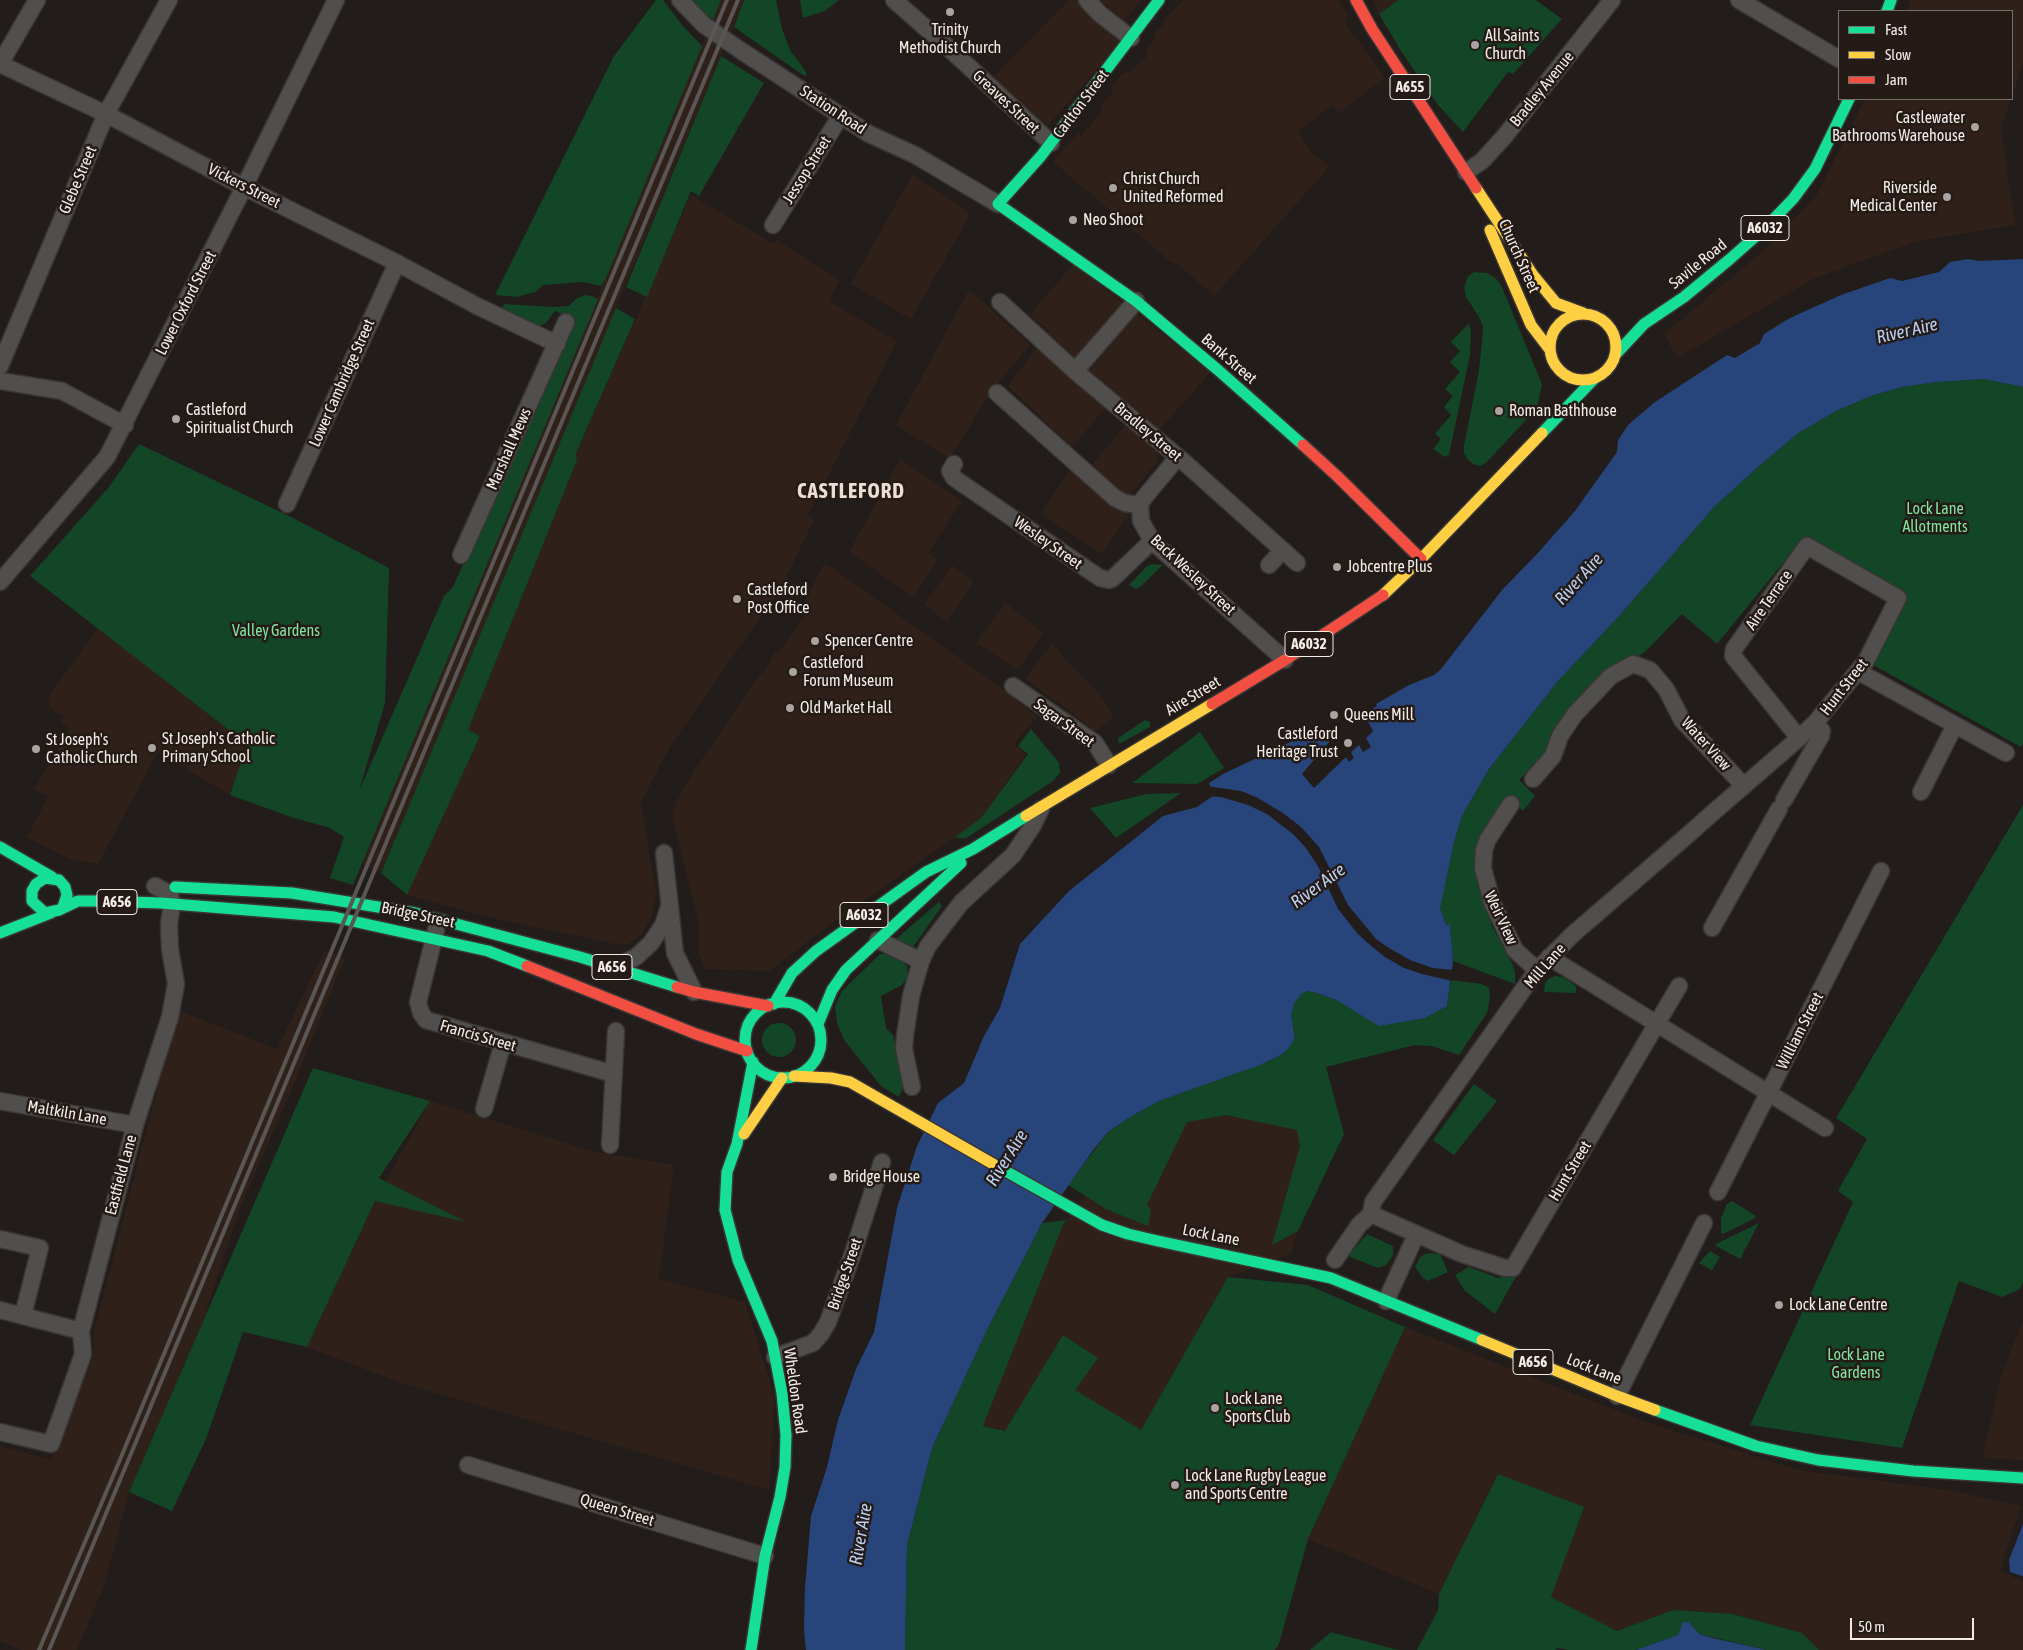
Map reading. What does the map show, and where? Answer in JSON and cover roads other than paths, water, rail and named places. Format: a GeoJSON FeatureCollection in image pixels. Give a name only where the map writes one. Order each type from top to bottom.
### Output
{"type":"FeatureCollection","features":[{"type":"Feature","properties":{"kind":"main road","name":"Carlton Street"},"geometry":{"type":"LineString","coordinates":[[998,204],[1051,143],[1159,0]]}},
{"type":"Feature","properties":{"kind":"main road","name":"Church Street"},"geometry":{"type":"LineString","coordinates":[[1356,0],[1372,29],[1533,275],[1556,303],[1583,313]]}},
{"type":"Feature","properties":{"kind":"main road","name":"Savile Road"},"geometry":{"type":"LineString","coordinates":[[1616,354],[1644,324],[1684,297],[1730,259],[1765,228],[1792,199],[1815,170],[1849,100]]}},
{"type":"Feature","properties":{"kind":"main road","name":"Church Street"},"geometry":{"type":"LineString","coordinates":[[1466,172],[1498,252],[1531,325],[1550,350]]}},
{"type":"Feature","properties":{"kind":"main road","name":"Bank Street"},"geometry":{"type":"LineString","coordinates":[[998,204],[1136,302],[1218,370],[1337,476],[1421,559]]}},
{"type":"Feature","properties":{"kind":"main road"},"geometry":{"type":"LineString","coordinates":[[1595,378],[1586,380],[1576,379],[1560,370],[1555,364],[1550,350],[1553,334],[1562,320],[1572,315],[1583,313],[1601,318],[1644,324]]}},
{"type":"Feature","properties":{"kind":"main road"},"geometry":{"type":"LineString","coordinates":[[1601,318],[1609,324],[1614,333],[1617,343],[1616,354]]}},
{"type":"Feature","properties":{"kind":"main road","name":"A6032"},"geometry":{"type":"LineString","coordinates":[[1421,559],[1595,378],[1605,372],[1612,364],[1616,354]]}},
{"type":"Feature","properties":{"kind":"main road"},"geometry":{"type":"LineString","coordinates":[[1560,370],[1561,415]]}},
{"type":"Feature","properties":{"kind":"main road","name":"Aire Street"},"geometry":{"type":"LineString","coordinates":[[818,1024],[839,979],[938,875],[973,849],[1043,805],[1285,660],[1381,596],[1421,559]]}},
{"type":"Feature","properties":{"kind":"main road","name":"A656"},"geometry":{"type":"LineString","coordinates":[[0,847],[55,879],[78,882]]}},
{"type":"Feature","properties":{"kind":"main road"},"geometry":{"type":"LineString","coordinates":[[0,852],[11,865]]}},
{"type":"Feature","properties":{"kind":"main road","name":"Aire Street"},"geometry":{"type":"LineString","coordinates":[[771,1005],[792,973],[816,951],[886,899],[938,875]]}},
{"type":"Feature","properties":{"kind":"main road"},"geometry":{"type":"LineString","coordinates":[[0,933],[40,880],[55,879],[65,887],[67,895],[63,907]]}},
{"type":"Feature","properties":{"kind":"main road","name":"Bridge Street"},"geometry":{"type":"LineString","coordinates":[[151,886],[292,893],[415,913],[457,923],[694,992],[771,1005]]}},
{"type":"Feature","properties":{"kind":"main road"},"geometry":{"type":"LineString","coordinates":[[27,897],[42,912],[51,913]]}},
{"type":"Feature","properties":{"kind":"main road","name":"Bridge Street"},"geometry":{"type":"LineString","coordinates":[[63,907],[78,901],[172,904],[334,917],[488,951],[696,1034],[747,1051]]}},
{"type":"Feature","properties":{"kind":"main road","name":"A656"},"geometry":{"type":"LineString","coordinates":[[51,913],[63,907]]}},
{"type":"Feature","properties":{"kind":"main road"},"geometry":{"type":"LineString","coordinates":[[0,933],[51,913]]}},
{"type":"Feature","properties":{"kind":"main road","name":"A656"},"geometry":{"type":"LineString","coordinates":[[771,1005],[791,1003],[802,1007],[811,1014],[818,1024],[821,1036],[831,1053]]}},
{"type":"Feature","properties":{"kind":"main road"},"geometry":{"type":"LineString","coordinates":[[771,1005],[758,1012],[750,1021],[746,1033],[747,1051],[758,1068],[769,1075],[782,1078]]}},
{"type":"Feature","properties":{"kind":"main road","name":"A656"},"geometry":{"type":"LineString","coordinates":[[794,1076],[806,1070],[815,1061],[820,1049],[821,1036]]}},
{"type":"Feature","properties":{"kind":"main road","name":"Wheldon Road"},"geometry":{"type":"LineString","coordinates":[[751,1650],[765,1556],[780,1497],[785,1467],[786,1435],[782,1393],[772,1341],[738,1260],[725,1210],[727,1172],[738,1144],[753,1062]]}},
{"type":"Feature","properties":{"kind":"main road","name":"A656"},"geometry":{"type":"LineString","coordinates":[[840,1066],[850,1082]]}},
{"type":"Feature","properties":{"kind":"main road","name":"A656"},"geometry":{"type":"LineString","coordinates":[[782,1078],[794,1076],[831,1078],[850,1082]]}},
{"type":"Feature","properties":{"kind":"main road","name":"Wheldon Road"},"geometry":{"type":"LineString","coordinates":[[738,1144],[782,1078]]}},
{"type":"Feature","properties":{"kind":"main road","name":"Lock Lane"},"geometry":{"type":"LineString","coordinates":[[850,1082],[1102,1225],[1143,1238],[1331,1278],[1616,1396],[1756,1446],[1809,1458],[1921,1472],[2023,1478]]}},
{"type":"Feature","properties":{"kind":"street"},"geometry":{"type":"LineString","coordinates":[[0,64],[37,0]]}},
{"type":"Feature","properties":{"kind":"street","name":"Glebe Street"},"geometry":{"type":"LineString","coordinates":[[0,366],[106,114],[169,0]]}},
{"type":"Feature","properties":{"kind":"street","name":"Lower Oxford Street"},"geometry":{"type":"LineString","coordinates":[[0,582],[107,457],[125,425],[336,0]]}},
{"type":"Feature","properties":{"kind":"street","name":"Station Road"},"geometry":{"type":"LineString","coordinates":[[680,0],[686,8],[711,30],[869,134],[915,155],[998,204]]}},
{"type":"Feature","properties":{"kind":"street","name":"Greaves Street"},"geometry":{"type":"LineString","coordinates":[[894,0],[1051,143]]}},
{"type":"Feature","properties":{"kind":"street"},"geometry":{"type":"LineString","coordinates":[[1087,0],[1100,14],[1131,38]]}},
{"type":"Feature","properties":{"kind":"street","name":"Bradley Avenue"},"geometry":{"type":"LineString","coordinates":[[1466,172],[1482,161],[1504,137],[1612,0]]}},
{"type":"Feature","properties":{"kind":"street"},"geometry":{"type":"LineString","coordinates":[[1739,0],[1838,57]]}},
{"type":"Feature","properties":{"kind":"street","name":"Vickers Street"},"geometry":{"type":"LineString","coordinates":[[0,64],[106,114],[244,187],[397,262],[487,311],[557,344]]}},
{"type":"Feature","properties":{"kind":"street","name":"Jessop Street"},"geometry":{"type":"LineString","coordinates":[[773,225],[841,115]]}},
{"type":"Feature","properties":{"kind":"street","name":"Lower Cambridge Street"},"geometry":{"type":"LineString","coordinates":[[287,504],[397,262]]}},
{"type":"Feature","properties":{"kind":"street","name":"Bradley Street"},"geometry":{"type":"LineString","coordinates":[[1000,302],[1075,370],[1178,457],[1297,563]]}},
{"type":"Feature","properties":{"kind":"street"},"geometry":{"type":"LineString","coordinates":[[1075,370],[1136,302]]}},
{"type":"Feature","properties":{"kind":"street","name":"Marshall Mews"},"geometry":{"type":"LineString","coordinates":[[461,554],[566,322]]}},
{"type":"Feature","properties":{"kind":"street"},"geometry":{"type":"LineString","coordinates":[[0,382],[62,391],[125,425]]}},
{"type":"Feature","properties":{"kind":"street"},"geometry":{"type":"LineString","coordinates":[[997,393],[1115,498],[1125,503],[1140,505],[1143,498],[1178,457]]}},
{"type":"Feature","properties":{"kind":"street","name":"Wesley Street"},"geometry":{"type":"LineString","coordinates":[[954,464],[950,471],[954,478],[1105,580],[1112,579],[1152,541]]}},
{"type":"Feature","properties":{"kind":"street","name":"Back Wesley Street"},"geometry":{"type":"LineString","coordinates":[[1140,505],[1141,521],[1152,541],[1285,660]]}},
{"type":"Feature","properties":{"kind":"street","name":"Aire Terrace"},"geometry":{"type":"LineString","coordinates":[[1799,738],[1734,656],[1734,649],[1807,546],[1898,598]]}},
{"type":"Feature","properties":{"kind":"street"},"geometry":{"type":"LineString","coordinates":[[1269,565],[1282,550]]}},
{"type":"Feature","properties":{"kind":"street","name":"Hunt Street"},"geometry":{"type":"LineString","coordinates":[[1712,928],[1820,736],[1822,731],[1815,723],[1859,672],[1898,598]]}},
{"type":"Feature","properties":{"kind":"street","name":"Water View"},"geometry":{"type":"LineString","coordinates":[[1533,779],[1553,756],[1560,736],[1575,714],[1611,676],[1633,664],[1650,670],[1666,688],[1682,720],[1744,786]]}},
{"type":"Feature","properties":{"kind":"street"},"geometry":{"type":"LineString","coordinates":[[1859,672],[2006,752]]}},
{"type":"Feature","properties":{"kind":"street","name":"Sagar Street"},"geometry":{"type":"LineString","coordinates":[[1013,686],[1095,743],[1109,765]]}},
{"type":"Feature","properties":{"kind":"street","name":"Mill Lane"},"geometry":{"type":"LineString","coordinates":[[1335,1260],[1359,1225],[1372,1214],[1373,1202],[1537,970],[1572,935],[1815,723]]}},
{"type":"Feature","properties":{"kind":"street"},"geometry":{"type":"LineString","coordinates":[[1921,792],[1955,725]]}},
{"type":"Feature","properties":{"kind":"street","name":"Weir View"},"geometry":{"type":"LineString","coordinates":[[1511,804],[1488,840],[1484,850],[1483,868],[1492,902],[1515,950],[1537,970]]}},
{"type":"Feature","properties":{"kind":"street"},"geometry":{"type":"LineString","coordinates":[[912,1087],[904,1049],[911,996],[921,961],[928,946],[961,903],[1012,855],[1032,827],[1043,805]]}},
{"type":"Feature","properties":{"kind":"street"},"geometry":{"type":"LineString","coordinates":[[664,853],[676,953],[694,992]]}},
{"type":"Feature","properties":{"kind":"street","name":"William Street"},"geometry":{"type":"LineString","coordinates":[[1718,1192],[1881,871]]}},
{"type":"Feature","properties":{"kind":"street"},"geometry":{"type":"LineString","coordinates":[[938,875],[961,903]]}},
{"type":"Feature","properties":{"kind":"street"},"geometry":{"type":"LineString","coordinates":[[151,886],[170,894],[172,904]]}},
{"type":"Feature","properties":{"kind":"street"},"geometry":{"type":"LineString","coordinates":[[172,904],[190,888]]}},
{"type":"Feature","properties":{"kind":"street"},"geometry":{"type":"LineString","coordinates":[[614,968],[636,957],[651,943],[663,925],[670,903]]}},
{"type":"Feature","properties":{"kind":"street","name":"Eastfield Lane"},"geometry":{"type":"LineString","coordinates":[[0,1432],[51,1444],[83,1354],[81,1331],[134,1124],[170,1017],[176,984],[171,957],[170,924],[172,904]]}},
{"type":"Feature","properties":{"kind":"street"},"geometry":{"type":"LineString","coordinates":[[415,913],[431,924],[433,938]]}},
{"type":"Feature","properties":{"kind":"street"},"geometry":{"type":"LineString","coordinates":[[433,938],[438,926],[457,923]]}},
{"type":"Feature","properties":{"kind":"street","name":"Francis Street"},"geometry":{"type":"LineString","coordinates":[[433,938],[418,1002],[426,1020],[614,1074]]}},
{"type":"Feature","properties":{"kind":"street"},"geometry":{"type":"LineString","coordinates":[[878,940],[921,961]]}},
{"type":"Feature","properties":{"kind":"street"},"geometry":{"type":"LineString","coordinates":[[1550,957],[1825,1128]]}},
{"type":"Feature","properties":{"kind":"street","name":"Hunt Street"},"geometry":{"type":"LineString","coordinates":[[1372,1214],[1462,1254],[1506,1268],[1513,1268],[1658,1025],[1679,986]]}},
{"type":"Feature","properties":{"kind":"street"},"geometry":{"type":"LineString","coordinates":[[610,1145],[616,1031]]}},
{"type":"Feature","properties":{"kind":"street"},"geometry":{"type":"LineString","coordinates":[[484,1108],[503,1043]]}},
{"type":"Feature","properties":{"kind":"street","name":"Maltkiln Lane"},"geometry":{"type":"LineString","coordinates":[[0,1101],[134,1124]]}},
{"type":"Feature","properties":{"kind":"street","name":"Bridge Street"},"geometry":{"type":"LineString","coordinates":[[775,1357],[813,1343],[824,1328],[853,1253],[882,1162]]}},
{"type":"Feature","properties":{"kind":"street"},"geometry":{"type":"LineString","coordinates":[[1616,1396],[1704,1223]]}},
{"type":"Feature","properties":{"kind":"street"},"geometry":{"type":"LineString","coordinates":[[1386,1302],[1416,1235]]}},
{"type":"Feature","properties":{"kind":"street"},"geometry":{"type":"LineString","coordinates":[[0,1239],[40,1248],[23,1316]]}},
{"type":"Feature","properties":{"kind":"street"},"geometry":{"type":"LineString","coordinates":[[0,1310],[81,1331]]}},
{"type":"Feature","properties":{"kind":"street","name":"Queen Street"},"geometry":{"type":"LineString","coordinates":[[468,1465],[765,1556]]}},
{"type":"Feature","properties":{"kind":"water","name":"River Aire"},"geometry":{"type":"Polygon","coordinates":[[[1968,259],[1979,261],[2023,259],[2023,387],[1984,379],[1937,382],[1902,387],[1871,396],[1836,411],[1797,434],[1714,507],[1621,614],[1558,681],[1489,769],[1462,816],[1454,842],[1440,908],[1446,925],[1450,924],[1453,961],[1447,1006],[1425,1018],[1379,1026],[1336,1000],[1307,991],[1301,994],[1294,1004],[1291,1016],[1295,1039],[1287,1050],[1279,1056],[1260,1065],[1159,1101],[1108,1132],[1042,1223],[988,1328],[932,1448],[907,1545],[905,1650],[806,1650],[804,1630],[805,1588],[811,1516],[827,1467],[838,1420],[856,1369],[874,1332],[897,1208],[917,1146],[938,1103],[964,1083],[984,1036],[1000,1008],[1020,944],[1069,891],[1163,816],[1197,807],[1213,796],[1209,783],[1223,774],[1322,727],[1330,741],[1302,774],[1314,788],[1346,757],[1349,762],[1354,758],[1351,752],[1359,745],[1363,752],[1371,747],[1366,738],[1373,731],[1364,714],[1377,706],[1376,704],[1409,685],[1434,675],[1441,669],[1502,590],[1575,511],[1617,452],[1618,440],[1629,424],[1655,402],[1727,355],[1735,358],[1760,343],[1764,334],[1790,318],[1841,295],[1890,278],[1902,281],[1939,272],[1950,262],[1968,259]]]}},
{"type":"Feature","properties":{"kind":"water"},"geometry":{"type":"Polygon","coordinates":[[[2023,1524],[2022,1576],[2010,1572],[2009,1560],[2023,1524]]]}},
{"type":"Feature","properties":{"kind":"water"},"geometry":{"type":"Polygon","coordinates":[[[1683,1622],[1689,1622],[1699,1634],[1767,1650],[1636,1650],[1678,1635],[1683,1622]]]}},
{"type":"Feature","properties":{"kind":"railway"},"geometry":{"type":"LineString","coordinates":[[39,1650],[727,0]]}},
{"type":"Feature","properties":{"kind":"railway"},"geometry":{"type":"LineString","coordinates":[[49,1650],[738,0]]}},
{"type":"Feature","properties":{"kind":"place","name":"Trinity Methodist Church"},"geometry":{"type":"Point","coordinates":[950,12]}},
{"type":"Feature","properties":{"kind":"place","name":"All Saints Church"},"geometry":{"type":"Point","coordinates":[1475,45]}},
{"type":"Feature","properties":{"kind":"place","name":"Castlewater Bathrooms Warehouse"},"geometry":{"type":"Point","coordinates":[1975,127]}},
{"type":"Feature","properties":{"kind":"place","name":"Christ Church United Reformed"},"geometry":{"type":"Point","coordinates":[1113,188]}},
{"type":"Feature","properties":{"kind":"place","name":"Riverside Medical Center"},"geometry":{"type":"Point","coordinates":[1947,197]}},
{"type":"Feature","properties":{"kind":"place","name":"Neo Shoot"},"geometry":{"type":"Point","coordinates":[1073,220]}},
{"type":"Feature","properties":{"kind":"place","name":"Roman Bathhouse"},"geometry":{"type":"Point","coordinates":[1499,411]}},
{"type":"Feature","properties":{"kind":"place","name":"Castleford Spiritualist Church"},"geometry":{"type":"Point","coordinates":[176,419]}},
{"type":"Feature","properties":{"kind":"place","name":"Jobcentre Plus"},"geometry":{"type":"Point","coordinates":[1337,567]}},
{"type":"Feature","properties":{"kind":"place","name":"Castleford Post Office"},"geometry":{"type":"Point","coordinates":[737,599]}},
{"type":"Feature","properties":{"kind":"place","name":"Spencer Centre"},"geometry":{"type":"Point","coordinates":[815,641]}},
{"type":"Feature","properties":{"kind":"place","name":"Castleford Forum Museum"},"geometry":{"type":"Point","coordinates":[793,672]}},
{"type":"Feature","properties":{"kind":"place","name":"Old Market Hall"},"geometry":{"type":"Point","coordinates":[790,708]}},
{"type":"Feature","properties":{"kind":"place","name":"Queens Mill"},"geometry":{"type":"Point","coordinates":[1334,715]}},
{"type":"Feature","properties":{"kind":"place","name":"Castleford Heritage Trust"},"geometry":{"type":"Point","coordinates":[1348,743]}},
{"type":"Feature","properties":{"kind":"place","name":"St Joseph's Catholic Primary School"},"geometry":{"type":"Point","coordinates":[152,748]}},
{"type":"Feature","properties":{"kind":"place","name":"St Joseph's Catholic Church"},"geometry":{"type":"Point","coordinates":[36,749]}},
{"type":"Feature","properties":{"kind":"place","name":"Bridge House"},"geometry":{"type":"Point","coordinates":[833,1177]}},
{"type":"Feature","properties":{"kind":"place","name":"Lock Lane Centre"},"geometry":{"type":"Point","coordinates":[1779,1305]}},
{"type":"Feature","properties":{"kind":"place","name":"Lock Lane Sports Club"},"geometry":{"type":"Point","coordinates":[1215,1408]}},
{"type":"Feature","properties":{"kind":"place","name":"Lock Lane Rugby League and Sports Centre"},"geometry":{"type":"Point","coordinates":[1175,1485]}},
{"type":"Feature","properties":{"kind":"district","name":"CASTLEFORD"},"geometry":{"type":"Point","coordinates":[851,491]}},
{"type":"Feature","properties":{"kind":"park label","name":"Lock Lane Allotments"},"geometry":{"type":"Point","coordinates":[1935,518]}},
{"type":"Feature","properties":{"kind":"park label","name":"Valley Gardens"},"geometry":{"type":"Point","coordinates":[276,631]}},
{"type":"Feature","properties":{"kind":"park label","name":"Lock Lane Gardens"},"geometry":{"type":"Point","coordinates":[1856,1364]}}]}
